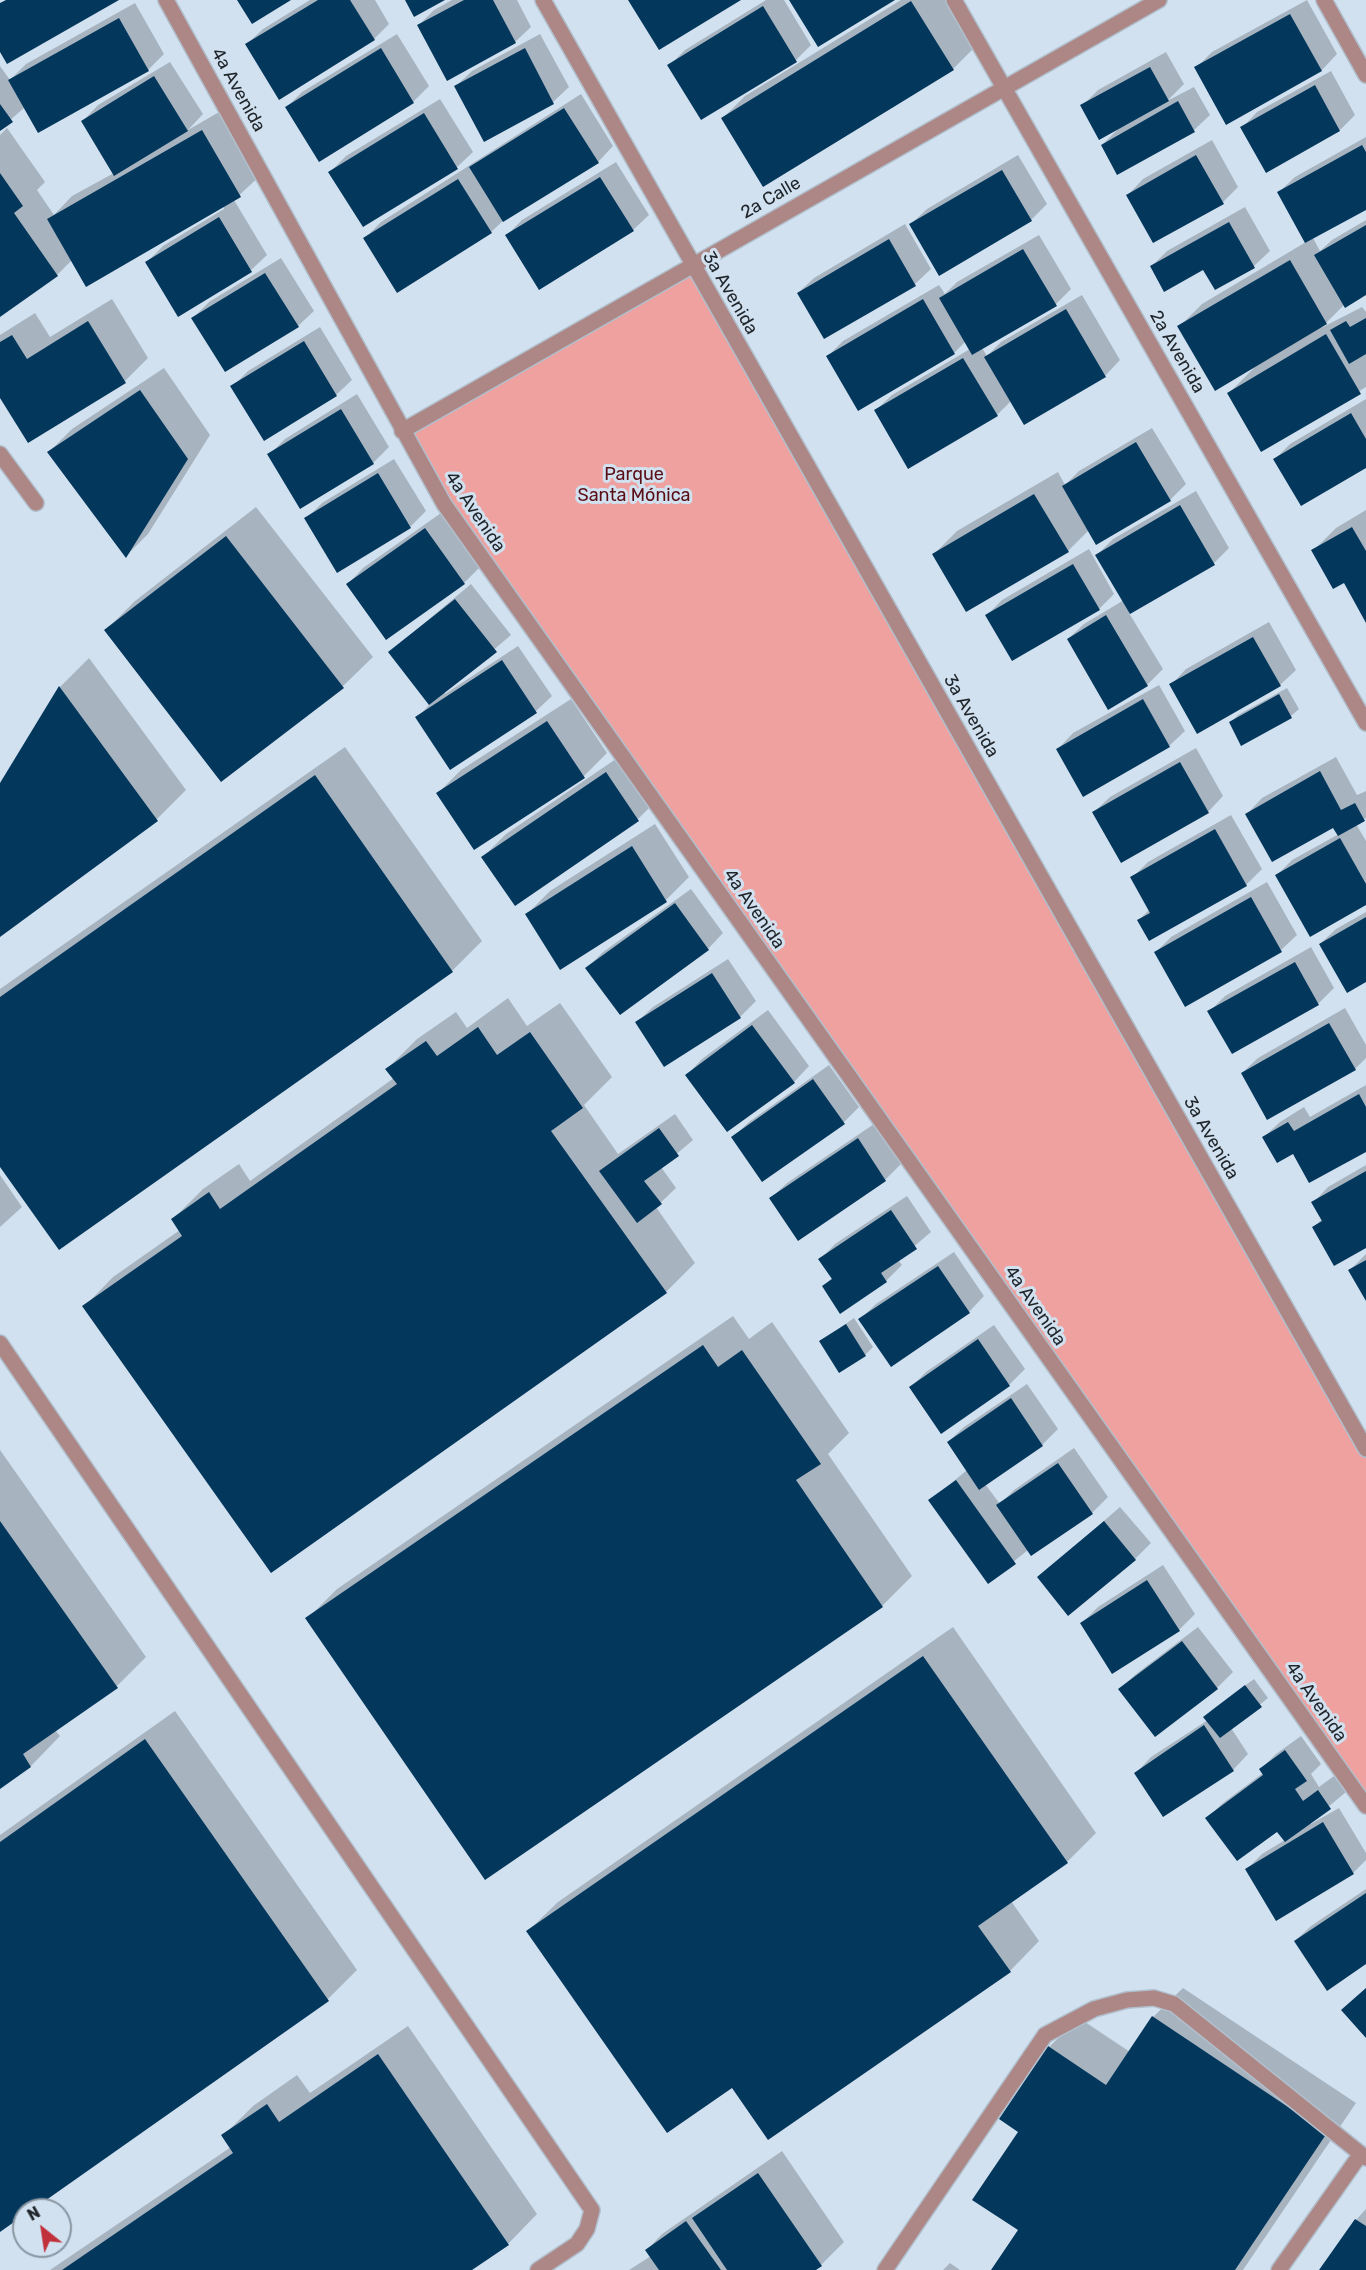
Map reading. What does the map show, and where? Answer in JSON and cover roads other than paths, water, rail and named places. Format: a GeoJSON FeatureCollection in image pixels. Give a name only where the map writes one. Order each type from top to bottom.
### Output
{"type":"FeatureCollection","features":[{"type":"Feature","properties":{"kind":"street","name":"4a Avenida"},"geometry":{"type":"LineString","coordinates":[[166,0],[444,504],[1366,1806]]}},
{"type":"Feature","properties":{"kind":"street","name":"3a Avenida"},"geometry":{"type":"LineString","coordinates":[[543,0],[692,266],[1366,1449]]}},
{"type":"Feature","properties":{"kind":"street","name":"2a Avenida"},"geometry":{"type":"LineString","coordinates":[[954,0],[1366,723]]}},
{"type":"Feature","properties":{"kind":"street","name":"2a Calle"},"geometry":{"type":"LineString","coordinates":[[402,431],[1159,0]]}},
{"type":"Feature","properties":{"kind":"street"},"geometry":{"type":"LineString","coordinates":[[1324,0],[1366,75]]}},
{"type":"Feature","properties":{"kind":"street"},"geometry":{"type":"LineString","coordinates":[[0,453],[36,503]]}},
{"type":"Feature","properties":{"kind":"street"},"geometry":{"type":"LineString","coordinates":[[0,1343],[592,2210],[587,2229],[576,2244],[538,2270]]}},
{"type":"Feature","properties":{"kind":"street"},"geometry":{"type":"LineString","coordinates":[[885,2270],[1045,2035],[1094,2009],[1126,2000],[1154,1998],[1174,2004],[1363,2157],[1279,2270]]}},
{"type":"Feature","properties":{"kind":"park label","name":"Parque Santa Mónica"},"geometry":{"type":"Point","coordinates":[634,485]}}]}
